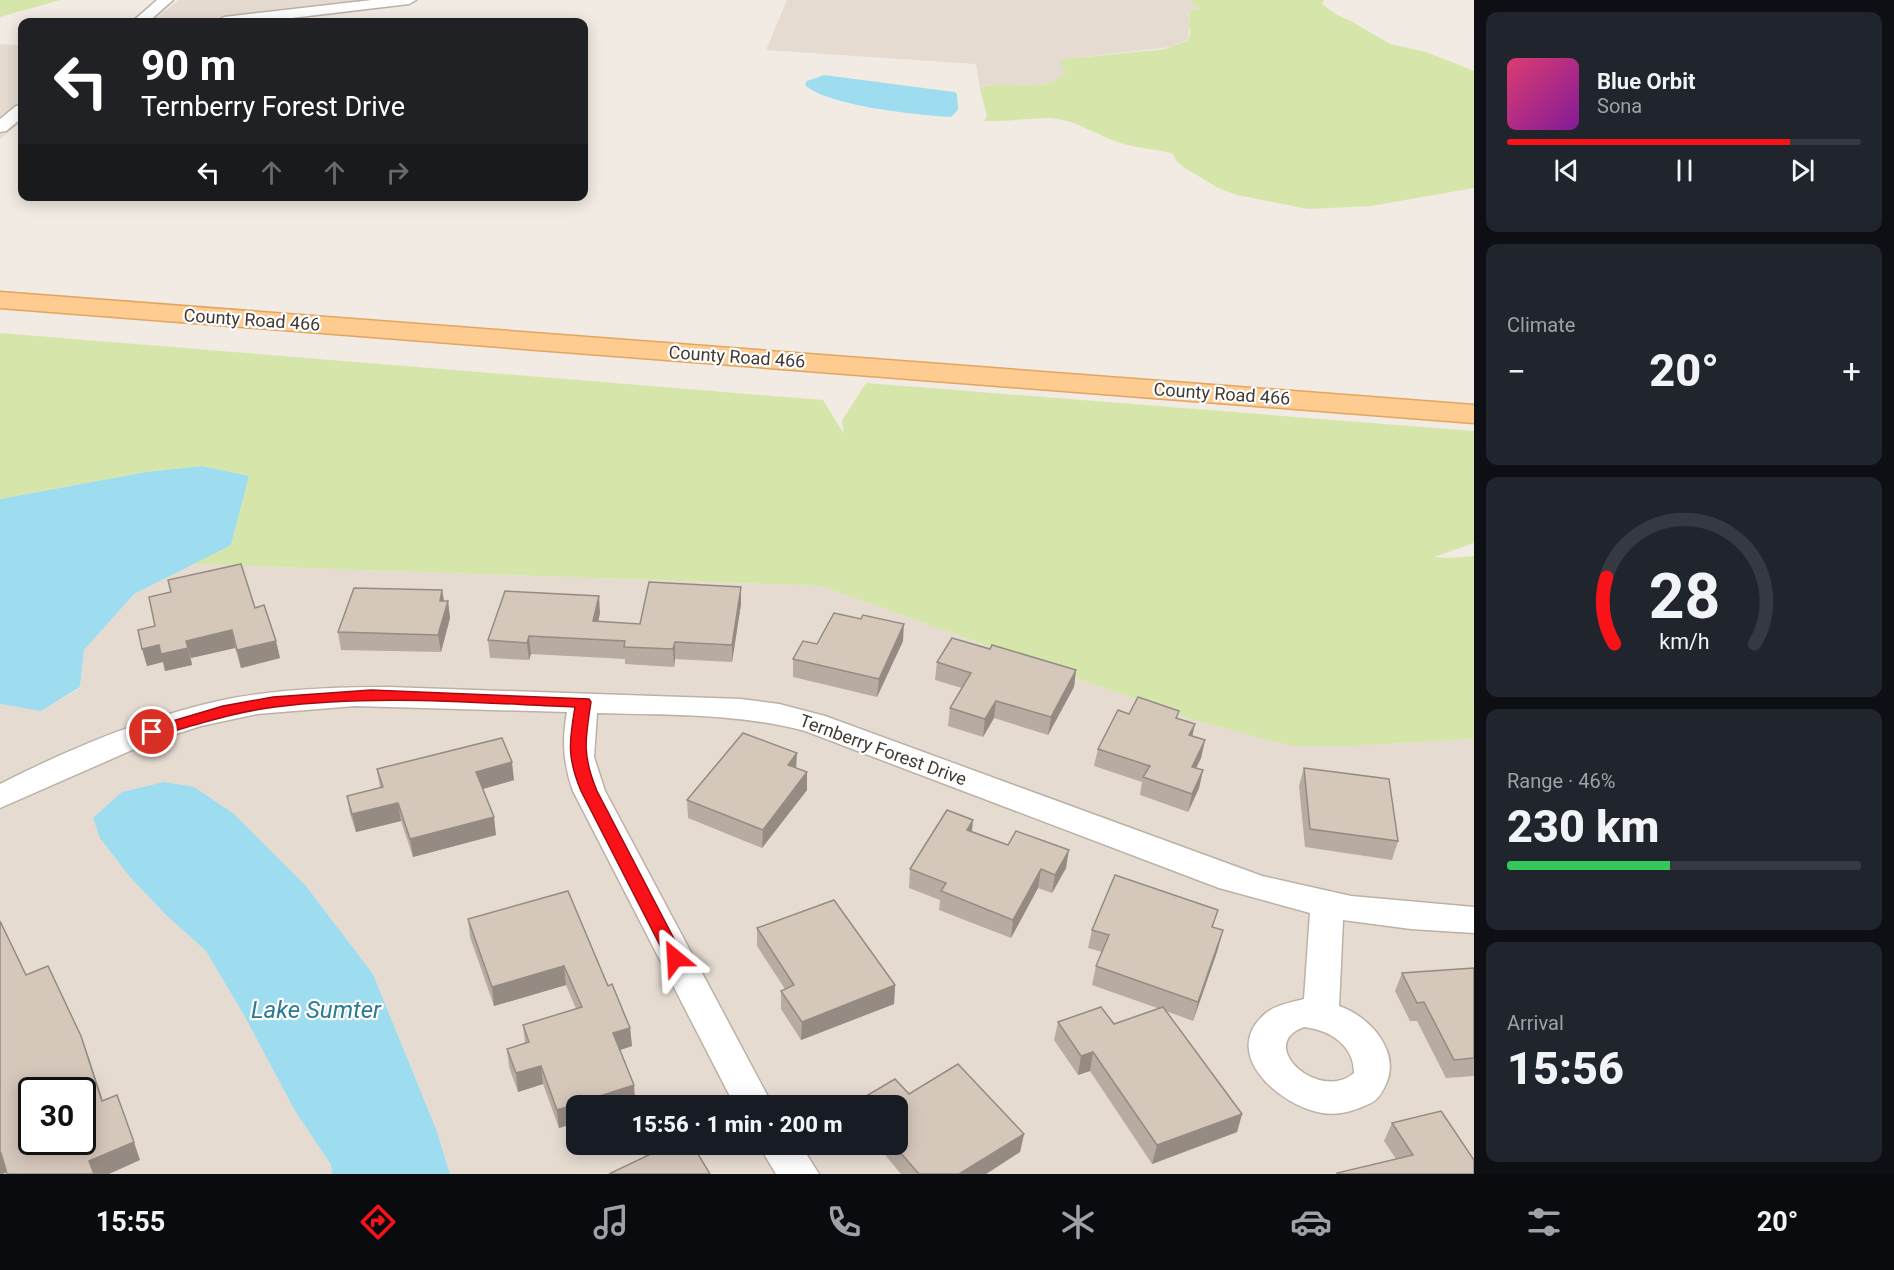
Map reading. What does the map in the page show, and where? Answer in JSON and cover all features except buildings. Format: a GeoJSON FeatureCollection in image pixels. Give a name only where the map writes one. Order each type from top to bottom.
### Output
{"type":"FeatureCollection","features":[{"type":"Feature","properties":{"kind":"main road","name":"County Road 466"},"geometry":{"type":"LineString","coordinates":[[0,280],[1474,392]]}},
{"type":"Feature","properties":{"kind":"main road","name":"County Road 466"},"geometry":{"type":"LineString","coordinates":[[0,300],[1474,414]]}},
{"type":"Feature","properties":{"kind":"street"},"geometry":{"type":"LineString","coordinates":[[144,18],[166,0]]}},
{"type":"Feature","properties":{"kind":"street"},"geometry":{"type":"LineString","coordinates":[[258,18],[409,0]]}},
{"type":"Feature","properties":{"kind":"street"},"geometry":{"type":"LineString","coordinates":[[0,127],[18,113]]}},
{"type":"Feature","properties":{"kind":"street","name":"Ternberry Forest Drive"},"geometry":{"type":"LineString","coordinates":[[0,797],[94,753],[171,726],[223,711],[273,702],[371,695],[741,709],[779,714],[814,723],[1282,896],[1327,906],[1393,915],[1474,920]]}},
{"type":"Feature","properties":{"kind":"street"},"geometry":{"type":"LineString","coordinates":[[584,702],[577,744],[579,767],[589,791],[748,1095]]}},
{"type":"Feature","properties":{"kind":"street"},"geometry":{"type":"LineString","coordinates":[[1321,1015],[1327,906]]}},
{"type":"Feature","properties":{"kind":"street"},"geometry":{"type":"LineString","coordinates":[[785,1155],[799,1174]]}},
{"type":"Feature","properties":{"kind":"shaded area"},"geometry":{"type":"Polygon","coordinates":[[[179,0],[401,0],[237,18],[155,18],[179,0]]]}},
{"type":"Feature","properties":{"kind":"shaded area"},"geometry":{"type":"Polygon","coordinates":[[[787,0],[1190,0],[1201,10],[1188,13],[1190,26],[1187,40],[1171,47],[1074,58],[1065,70],[1065,74],[1057,81],[1034,86],[988,85],[980,89],[976,64],[766,50],[787,0]]]}},
{"type":"Feature","properties":{"kind":"shaded area"},"geometry":{"type":"Polygon","coordinates":[[[0,44],[18,46],[18,124],[0,139],[0,44]]]}},
{"type":"Feature","properties":{"kind":"shaded area"},"geometry":{"type":"Polygon","coordinates":[[[190,564],[821,586],[1190,719],[1290,746],[1354,746],[1474,739],[1474,1174],[450,1174],[436,1129],[373,974],[306,886],[100,838],[129,876],[166,915],[206,951],[245,1017],[294,1109],[331,1165],[332,1174],[0,1174],[0,704],[41,711],[80,688],[84,650],[134,594],[190,564]]]}},
{"type":"Feature","properties":{"kind":"green space"},"geometry":{"type":"Polygon","coordinates":[[[0,0],[60,0],[0,17],[0,0]]]}},
{"type":"Feature","properties":{"kind":"green space"},"geometry":{"type":"Polygon","coordinates":[[[1190,0],[1324,0],[1322,4],[1337,15],[1390,44],[1426,52],[1474,71],[1474,188],[1371,206],[1308,209],[1237,195],[1218,188],[1185,168],[1177,162],[1173,154],[1118,142],[1059,119],[984,121],[987,116],[980,89],[999,84],[1032,85],[1054,81],[1065,74],[1059,62],[1065,59],[1165,49],[1187,41],[1190,34],[1189,10],[1200,9],[1190,0]]]}},
{"type":"Feature","properties":{"kind":"green space"},"geometry":{"type":"Polygon","coordinates":[[[0,333],[823,400],[844,434],[842,420],[866,383],[1474,431],[1474,543],[1434,557],[1474,556],[1474,739],[1354,746],[1290,746],[1190,719],[821,586],[190,564],[231,545],[249,476],[202,466],[146,472],[0,499],[0,333]]]}},
{"type":"Feature","properties":{"kind":"water"},"geometry":{"type":"Polygon","coordinates":[[[824,75],[954,92],[957,94],[958,110],[951,117],[874,108],[832,99],[805,85],[807,81],[824,75]]]}},
{"type":"Feature","properties":{"kind":"water"},"geometry":{"type":"Polygon","coordinates":[[[202,466],[249,476],[231,545],[134,594],[84,650],[80,687],[41,711],[0,704],[0,499],[146,472],[202,466]]]}},
{"type":"Feature","properties":{"kind":"water","name":"Lake Sumter"},"geometry":{"type":"Polygon","coordinates":[[[164,782],[194,787],[234,814],[306,886],[373,974],[436,1129],[450,1174],[332,1174],[331,1165],[294,1109],[245,1017],[206,951],[166,915],[129,876],[100,838],[93,818],[122,792],[164,782]]]}},
{"type":"Feature","properties":{"kind":"route"},"geometry":{"type":"LineString","coordinates":[[152,732],[223,711],[326,696],[371,695],[584,702],[577,744],[579,767],[589,791],[675,958]]}}]}
